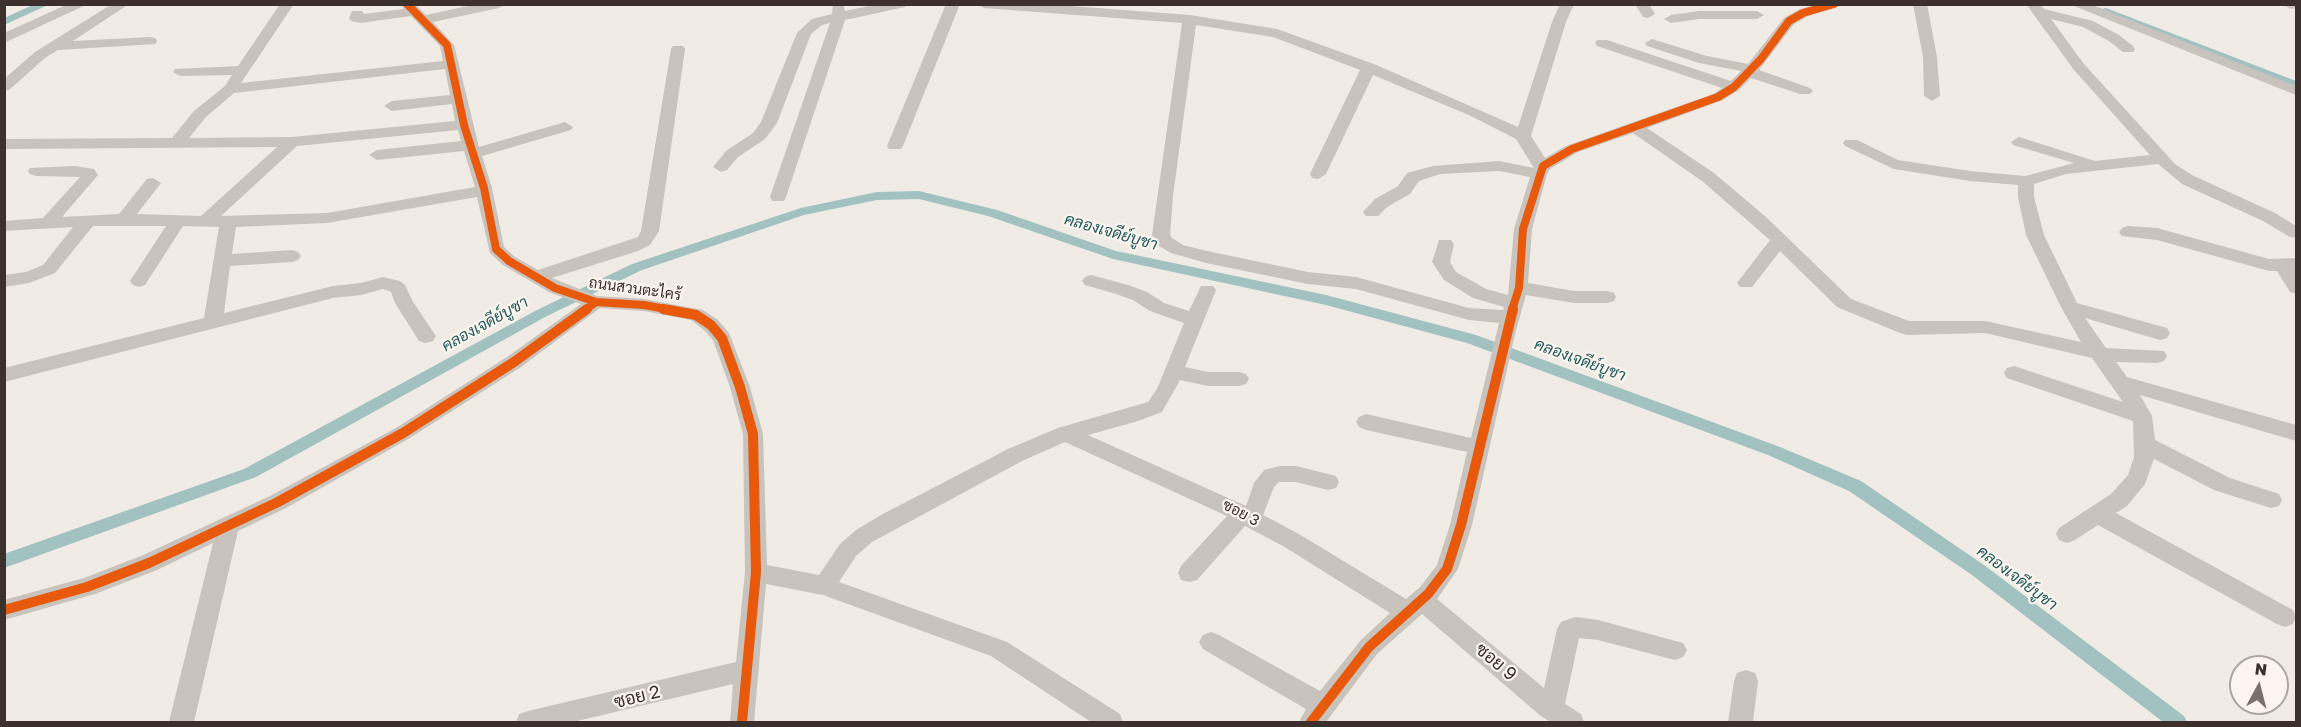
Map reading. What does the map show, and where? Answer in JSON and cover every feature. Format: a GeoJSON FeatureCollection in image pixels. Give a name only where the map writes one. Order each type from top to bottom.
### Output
{"type":"FeatureCollection","features":[{"type":"Feature","properties":{"kind":"street"},"geometry":{"type":"LineString","coordinates":[[4,39],[81,4]]}},
{"type":"Feature","properties":{"kind":"street"},"geometry":{"type":"LineString","coordinates":[[4,87],[54,46],[122,4]]}},
{"type":"Feature","properties":{"kind":"street"},"geometry":{"type":"LineString","coordinates":[[176,143],[200,114],[230,89],[287,4]]}},
{"type":"Feature","properties":{"kind":"street"},"geometry":{"type":"LineString","coordinates":[[357,14],[356,18],[360,19],[499,4]]}},
{"type":"Feature","properties":{"kind":"street"},"geometry":{"type":"LineString","coordinates":[[721,167],[732,154],[759,136],[769,123],[804,33],[809,27],[838,11],[900,4]]}},
{"type":"Feature","properties":{"kind":"street"},"geometry":{"type":"LineString","coordinates":[[895,146],[953,4]]}},
{"type":"Feature","properties":{"kind":"street"},"geometry":{"type":"LineString","coordinates":[[984,4],[1153,10],[1190,19],[1276,33],[1369,68],[1477,113],[1523,136]]}},
{"type":"Feature","properties":{"kind":"street"},"geometry":{"type":"LineString","coordinates":[[1215,4],[1219,22]]}},
{"type":"Feature","properties":{"kind":"street"},"geometry":{"type":"LineString","coordinates":[[1541,170],[1523,136],[1559,22],[1567,4]]}},
{"type":"Feature","properties":{"kind":"street"},"geometry":{"type":"LineString","coordinates":[[1735,4],[1757,15],[1787,23]]}},
{"type":"Feature","properties":{"kind":"street"},"geometry":{"type":"LineString","coordinates":[[1211,642],[1317,714],[1370,647],[1415,606],[1447,569],[1461,525],[1512,311],[1523,229],[1541,170],[1572,149],[1709,101],[1734,87],[1787,23],[1812,7],[1834,4]]}},
{"type":"Feature","properties":{"kind":"street"},"geometry":{"type":"LineString","coordinates":[[1920,4],[1930,57],[1932,96]]}},
{"type":"Feature","properties":{"kind":"street"},"geometry":{"type":"LineString","coordinates":[[2076,4],[2296,91]]}},
{"type":"Feature","properties":{"kind":"street"},"geometry":{"type":"LineString","coordinates":[[2101,4],[2296,78]]}},
{"type":"Feature","properties":{"kind":"street"},"geometry":{"type":"LineString","coordinates":[[2035,8],[2088,24],[2101,30],[2128,49]]}},
{"type":"Feature","properties":{"kind":"street"},"geometry":{"type":"LineString","coordinates":[[2035,8],[2079,67],[2170,168],[2188,180],[2269,217],[2296,233]]}},
{"type":"Feature","properties":{"kind":"street"},"geometry":{"type":"LineString","coordinates":[[778,197],[820,76],[838,11]]}},
{"type":"Feature","properties":{"kind":"street","name":"ถนนสวนตะไคร้"},"geometry":{"type":"LineString","coordinates":[[414,12],[447,45],[464,125],[484,191],[496,249],[508,261],[555,288],[590,300],[644,305],[696,315],[711,325],[722,338],[740,387],[753,434],[756,573],[745,670],[742,723]]}},
{"type":"Feature","properties":{"kind":"street"},"geometry":{"type":"LineString","coordinates":[[1671,19],[1699,15],[1757,15]]}},
{"type":"Feature","properties":{"kind":"street"},"geometry":{"type":"LineString","coordinates":[[1190,19],[1165,196],[1161,235],[1165,242],[1177,249],[1206,257],[1308,278],[1356,283],[1469,314],[1512,311],[1574,297],[1607,297]]}},
{"type":"Feature","properties":{"kind":"street"},"geometry":{"type":"LineString","coordinates":[[54,46],[150,41]]}},
{"type":"Feature","properties":{"kind":"street"},"geometry":{"type":"LineString","coordinates":[[1602,43],[1734,87]]}},
{"type":"Feature","properties":{"kind":"street"},"geometry":{"type":"LineString","coordinates":[[1652,43],[1704,60],[1750,70],[1805,91]]}},
{"type":"Feature","properties":{"kind":"street"},"geometry":{"type":"LineString","coordinates":[[537,278],[644,241],[650,231],[678,49]]}},
{"type":"Feature","properties":{"kind":"street"},"geometry":{"type":"LineString","coordinates":[[230,89],[452,64]]}},
{"type":"Feature","properties":{"kind":"street"},"geometry":{"type":"LineString","coordinates":[[1318,174],[1369,68]]}},
{"type":"Feature","properties":{"kind":"street"},"geometry":{"type":"LineString","coordinates":[[180,72],[243,70]]}},
{"type":"Feature","properties":{"kind":"street"},"geometry":{"type":"LineString","coordinates":[[788,74],[820,76]]}},
{"type":"Feature","properties":{"kind":"street"},"geometry":{"type":"LineString","coordinates":[[392,106],[459,99]]}},
{"type":"Feature","properties":{"kind":"street"},"geometry":{"type":"LineString","coordinates":[[4,144],[292,142],[464,125]]}},
{"type":"Feature","properties":{"kind":"street"},"geometry":{"type":"LineString","coordinates":[[1634,126],[1708,177],[1760,221],[1844,303],[1901,335],[1986,327],[2098,354],[2157,356]]}},
{"type":"Feature","properties":{"kind":"street"},"geometry":{"type":"LineString","coordinates":[[377,155],[472,150],[565,127]]}},
{"type":"Feature","properties":{"kind":"street"},"geometry":{"type":"LineString","coordinates":[[205,221],[292,142]]}},
{"type":"Feature","properties":{"kind":"street"},"geometry":{"type":"LineString","coordinates":[[2019,142],[2095,164]]}},
{"type":"Feature","properties":{"kind":"street"},"geometry":{"type":"LineString","coordinates":[[1851,143],[1894,164],[1970,176],[2026,181],[2064,169],[2161,159]]}},
{"type":"Feature","properties":{"kind":"street"},"geometry":{"type":"LineString","coordinates":[[1372,213],[1381,203],[1404,190],[1413,177],[1438,169],[1499,166],[1541,170]]}},
{"type":"Feature","properties":{"kind":"street"},"geometry":{"type":"LineString","coordinates":[[36,171],[75,171],[87,172],[90,175],[47,224]]}},
{"type":"Feature","properties":{"kind":"street"},"geometry":{"type":"LineString","coordinates":[[2026,181],[2026,197],[2035,235],[2070,307],[2098,354],[2142,416],[2144,457],[2137,478],[2119,500],[2067,534]]}},
{"type":"Feature","properties":{"kind":"street"},"geometry":{"type":"LineString","coordinates":[[124,219],[153,183]]}},
{"type":"Feature","properties":{"kind":"street"},"geometry":{"type":"LineString","coordinates":[[4,226],[124,219],[228,222],[327,218],[484,191]]}},
{"type":"Feature","properties":{"kind":"street"},"geometry":{"type":"LineString","coordinates":[[139,281],[179,219]]}},
{"type":"Feature","properties":{"kind":"street"},"geometry":{"type":"LineString","coordinates":[[4,281],[29,277],[49,269],[88,221]]}},
{"type":"Feature","properties":{"kind":"street"},"geometry":{"type":"LineString","coordinates":[[213,322],[228,222]]}},
{"type":"Feature","properties":{"kind":"street"},"geometry":{"type":"LineString","coordinates":[[2128,232],[2157,234],[2269,265],[2290,265],[2296,288]]}},
{"type":"Feature","properties":{"kind":"street"},"geometry":{"type":"LineString","coordinates":[[1746,283],[1779,240]]}},
{"type":"Feature","properties":{"kind":"street"},"geometry":{"type":"LineString","coordinates":[[1445,244],[1441,261],[1443,269],[1450,276],[1512,311]]}},
{"type":"Feature","properties":{"kind":"street"},"geometry":{"type":"LineString","coordinates":[[222,261],[292,256]]}},
{"type":"Feature","properties":{"kind":"street"},"geometry":{"type":"LineString","coordinates":[[1091,281],[1122,289],[1140,296],[1157,307],[1195,320]]}},
{"type":"Feature","properties":{"kind":"street"},"geometry":{"type":"LineString","coordinates":[[4,375],[333,292],[383,284],[394,285],[399,289],[404,303],[426,336]]}},
{"type":"Feature","properties":{"kind":"street"},"geometry":{"type":"LineString","coordinates":[[824,586],[848,550],[864,536],[889,521],[1005,460],[1065,433],[1138,414],[1155,406],[1166,391],[1207,290]]}},
{"type":"Feature","properties":{"kind":"street"},"geometry":{"type":"LineString","coordinates":[[4,610],[87,587],[149,563],[278,502],[403,433],[514,362],[590,300]]}},
{"type":"Feature","properties":{"kind":"street"},"geometry":{"type":"LineString","coordinates":[[2070,307],[2160,333]]}},
{"type":"Feature","properties":{"kind":"street"},"geometry":{"type":"LineString","coordinates":[[1174,372],[1208,379],[1239,379]]}},
{"type":"Feature","properties":{"kind":"street"},"geometry":{"type":"LineString","coordinates":[[2014,373],[2142,416]]}},
{"type":"Feature","properties":{"kind":"street"},"geometry":{"type":"LineString","coordinates":[[2120,382],[2296,433]]}},
{"type":"Feature","properties":{"kind":"street"},"geometry":{"type":"LineString","coordinates":[[1366,422],[1478,447]]}},
{"type":"Feature","properties":{"kind":"street","name":"ซอย 3"},"geometry":{"type":"LineString","coordinates":[[1065,433],[1246,516],[1415,606]]}},
{"type":"Feature","properties":{"kind":"street"},"geometry":{"type":"LineString","coordinates":[[2144,444],[2222,484],[2271,500]]}},
{"type":"Feature","properties":{"kind":"street"},"geometry":{"type":"LineString","coordinates":[[1189,573],[1257,506],[1264,483],[1272,476],[1296,474],[1328,482]]}},
{"type":"Feature","properties":{"kind":"street"},"geometry":{"type":"LineString","coordinates":[[2098,514],[2285,617]]}},
{"type":"Feature","properties":{"kind":"street"},"geometry":{"type":"LineString","coordinates":[[181,723],[228,527]]}},
{"type":"Feature","properties":{"kind":"street"},"geometry":{"type":"LineString","coordinates":[[756,573],[824,586],[999,649],[1111,723]]}},
{"type":"Feature","properties":{"kind":"street","name":"ซอย 9"},"geometry":{"type":"LineString","coordinates":[[1415,606],[1572,723]]}},
{"type":"Feature","properties":{"kind":"street"},"geometry":{"type":"LineString","coordinates":[[1551,709],[1569,629],[1576,627],[1598,630],[1675,650]]}},
{"type":"Feature","properties":{"kind":"street","name":"ซอย 2"},"geometry":{"type":"LineString","coordinates":[[528,723],[566,718],[745,670]]}},
{"type":"Feature","properties":{"kind":"street"},"geometry":{"type":"LineString","coordinates":[[1740,723],[1746,681]]}},
{"type":"Feature","properties":{"kind":"waterway","name":"คลองเจดีย์บูชา"},"geometry":{"type":"LineString","coordinates":[[4,22],[45,4]]}},
{"type":"Feature","properties":{"kind":"waterway"},"geometry":{"type":"LineString","coordinates":[[2106,11],[2296,85]]}},
{"type":"Feature","properties":{"kind":"waterway","name":"คลองเจดีย์บูชา"},"geometry":{"type":"LineString","coordinates":[[4,561],[250,473],[542,313],[637,267],[801,212],[877,196],[919,195],[992,213],[1113,255],[1326,300],[1471,339],[1774,451],[1855,486],[1978,570],[2177,722]]}},
{"type":"Feature","properties":{"kind":"cycle path"},"geometry":{"type":"LineString","coordinates":[[407,4],[447,45],[464,125],[484,188],[496,249],[509,261],[555,288],[596,302],[644,305],[696,315],[711,325],[722,338],[740,387],[753,434],[755,464],[756,572],[742,722]]}},
{"type":"Feature","properties":{"kind":"cycle path"},"geometry":{"type":"LineString","coordinates":[[1311,722],[1369,647],[1428,594],[1447,569],[1461,525],[1505,334],[1519,288],[1523,229],[1543,166],[1572,149],[1718,97],[1734,87],[1761,59],[1789,21],[1803,13],[1834,4]]}},
{"type":"Feature","properties":{"kind":"cycle path"},"geometry":{"type":"LineString","coordinates":[[4,610],[87,587],[149,563],[278,502],[403,433],[514,362],[596,302]]}}]}
